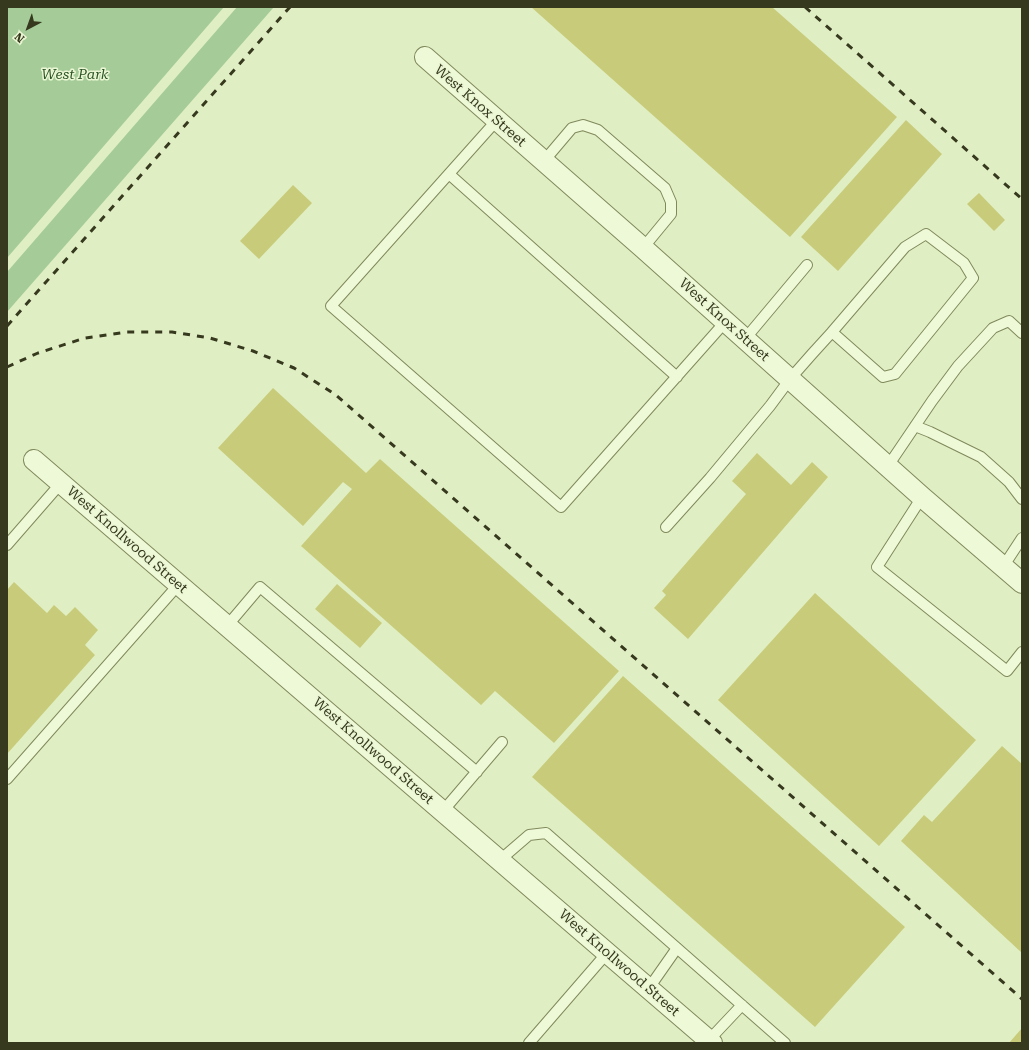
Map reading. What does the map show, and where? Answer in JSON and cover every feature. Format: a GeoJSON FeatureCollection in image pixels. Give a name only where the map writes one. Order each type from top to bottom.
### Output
{"type":"FeatureCollection","features":[{"type":"Feature","properties":{"kind":"street","name":"West Knox Street"},"geometry":{"type":"LineString","coordinates":[[424,57],[726,321],[922,497],[1022,583]]}},
{"type":"Feature","properties":{"kind":"street","name":"West Knollwood Street"},"geometry":{"type":"LineString","coordinates":[[34,460],[710,1042]]}},
{"type":"Feature","properties":{"kind":"lane"},"geometry":{"type":"LineString","coordinates":[[497,120],[331,306],[561,507],[726,321]]}},
{"type":"Feature","properties":{"kind":"lane"},"geometry":{"type":"LineString","coordinates":[[544,162],[572,128],[583,125],[598,130],[665,188],[671,202],[672,214],[643,248]]}},
{"type":"Feature","properties":{"kind":"lane"},"geometry":{"type":"LineString","coordinates":[[449,174],[677,377]]}},
{"type":"Feature","properties":{"kind":"lane"},"geometry":{"type":"LineString","coordinates":[[666,526],[710,478],[770,406],[790,379],[905,247],[926,234],[964,263],[973,278],[895,374],[883,377],[832,332]]}},
{"type":"Feature","properties":{"kind":"lane"},"geometry":{"type":"LineString","coordinates":[[745,339],[807,266]]}},
{"type":"Feature","properties":{"kind":"lane"},"geometry":{"type":"LineString","coordinates":[[888,466],[958,366],[994,328],[1009,321],[1022,333]]}},
{"type":"Feature","properties":{"kind":"lane"},"geometry":{"type":"LineString","coordinates":[[915,426],[981,457],[1009,482],[1022,499]]}},
{"type":"Feature","properties":{"kind":"lane"},"geometry":{"type":"LineString","coordinates":[[7,545],[61,483]]}},
{"type":"Feature","properties":{"kind":"lane"},"geometry":{"type":"LineString","coordinates":[[922,497],[877,567],[1007,671],[1022,652]]}},
{"type":"Feature","properties":{"kind":"lane"},"geometry":{"type":"LineString","coordinates":[[1003,567],[1022,538]]}},
{"type":"Feature","properties":{"kind":"lane"},"geometry":{"type":"LineString","coordinates":[[7,779],[179,584]]}},
{"type":"Feature","properties":{"kind":"lane"},"geometry":{"type":"LineString","coordinates":[[227,626],[260,587],[476,772]]}},
{"type":"Feature","properties":{"kind":"lane"},"geometry":{"type":"LineString","coordinates":[[443,811],[502,742]]}},
{"type":"Feature","properties":{"kind":"lane"},"geometry":{"type":"LineString","coordinates":[[500,860],[529,835],[546,833],[785,1043]]}},
{"type":"Feature","properties":{"kind":"lane"},"geometry":{"type":"LineString","coordinates":[[648,988],[677,948]]}},
{"type":"Feature","properties":{"kind":"lane"},"geometry":{"type":"LineString","coordinates":[[529,1043],[607,953]]}},
{"type":"Feature","properties":{"kind":"lane"},"geometry":{"type":"LineString","coordinates":[[710,1042],[742,1005]]}},
{"type":"Feature","properties":{"kind":"green space","name":"West Park"},"geometry":{"type":"Polygon","coordinates":[[[7,7],[224,7],[7,258],[7,7]]]}},
{"type":"Feature","properties":{"kind":"green space"},"geometry":{"type":"Polygon","coordinates":[[[237,7],[274,7],[7,312],[7,272],[237,7]]]}},
{"type":"Feature","properties":{"kind":"building"},"geometry":{"type":"Polygon","coordinates":[[[531,7],[772,7],[897,117],[790,237],[531,7]]]}},
{"type":"Feature","properties":{"kind":"building"},"geometry":{"type":"Polygon","coordinates":[[[906,120],[942,154],[838,271],[801,237],[906,120]]]}},
{"type":"Feature","properties":{"kind":"building"},"geometry":{"type":"Polygon","coordinates":[[[293,185],[312,203],[259,259],[240,241],[293,185]]]}},
{"type":"Feature","properties":{"kind":"building"},"geometry":{"type":"Polygon","coordinates":[[[979,193],[1005,220],[994,231],[967,204],[979,193]]]}},
{"type":"Feature","properties":{"kind":"building"},"geometry":{"type":"Polygon","coordinates":[[[273,388],[366,473],[380,459],[619,671],[554,743],[495,691],[481,705],[301,546],[352,489],[343,482],[303,526],[218,448],[273,388]]]}},
{"type":"Feature","properties":{"kind":"building"},"geometry":{"type":"Polygon","coordinates":[[[757,453],[791,485],[812,462],[828,477],[688,639],[654,608],[666,595],[662,591],[746,494],[732,481],[757,453]]]}},
{"type":"Feature","properties":{"kind":"building"},"geometry":{"type":"Polygon","coordinates":[[[14,582],[47,613],[54,605],[66,616],[75,607],[98,630],[85,645],[95,655],[7,754],[7,590],[14,582]]]}},
{"type":"Feature","properties":{"kind":"building"},"geometry":{"type":"Polygon","coordinates":[[[337,584],[382,623],[360,648],[315,609],[337,584]]]}},
{"type":"Feature","properties":{"kind":"building"},"geometry":{"type":"Polygon","coordinates":[[[815,593],[976,740],[879,846],[718,700],[815,593]]]}},
{"type":"Feature","properties":{"kind":"building"},"geometry":{"type":"Polygon","coordinates":[[[623,676],[905,927],[815,1027],[532,777],[623,676]]]}},
{"type":"Feature","properties":{"kind":"building"},"geometry":{"type":"Polygon","coordinates":[[[1002,746],[1022,764],[1022,953],[901,841],[924,815],[932,822],[1002,746]]]}},
{"type":"Feature","properties":{"kind":"building"},"geometry":{"type":"Polygon","coordinates":[[[1022,1028],[1022,1043],[1009,1043],[1022,1028]]]}},
{"type":"Feature","properties":{"kind":"railway"},"geometry":{"type":"LineString","coordinates":[[7,326],[290,7]]}},
{"type":"Feature","properties":{"kind":"railway"},"geometry":{"type":"LineString","coordinates":[[805,7],[1022,199]]}},
{"type":"Feature","properties":{"kind":"railway"},"geometry":{"type":"LineString","coordinates":[[7,367],[38,353],[85,338],[127,332],[172,332],[210,338],[253,351],[294,368],[336,395],[1022,999]]}}]}
